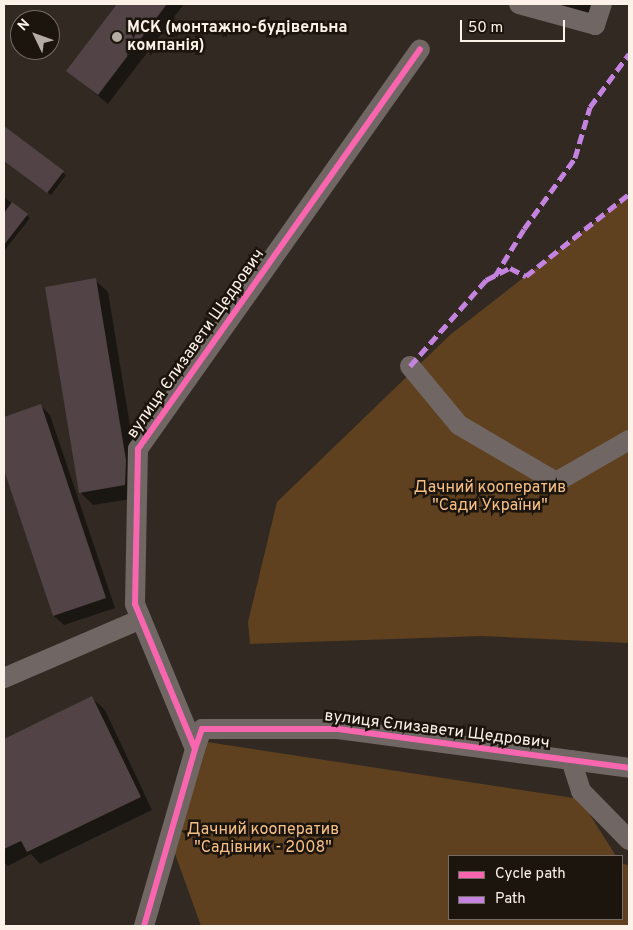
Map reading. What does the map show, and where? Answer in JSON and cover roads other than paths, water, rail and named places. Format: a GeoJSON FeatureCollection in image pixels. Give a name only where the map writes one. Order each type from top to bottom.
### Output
{"type":"FeatureCollection","features":[{"type":"Feature","properties":{"kind":"street"},"geometry":{"type":"LineString","coordinates":[[520,4],[595,25],[602,4]]}},
{"type":"Feature","properties":{"kind":"street","name":"вулиця Єлизавети Щедрович"},"geometry":{"type":"LineString","coordinates":[[195,749],[135,604],[138,449],[420,49]]}},
{"type":"Feature","properties":{"kind":"street"},"geometry":{"type":"LineString","coordinates":[[410,366],[460,425],[556,482],[629,440]]}},
{"type":"Feature","properties":{"kind":"street"},"geometry":{"type":"LineString","coordinates":[[4,678],[141,619]]}},
{"type":"Feature","properties":{"kind":"street","name":"вулиця Єлизавети Щедрович"},"geometry":{"type":"LineString","coordinates":[[144,926],[202,729],[338,729],[629,768]]}},
{"type":"Feature","properties":{"kind":"street"},"geometry":{"type":"LineString","coordinates":[[571,760],[581,791],[629,840]]}},
{"type":"Feature","properties":{"kind":"place","name":"МСК (монтажно-будівельна компанія)"},"geometry":{"type":"Point","coordinates":[117,37]}},
{"type":"Feature","properties":{"kind":"park label","name":"Дачний кооператив \"Сади України\""},"geometry":{"type":"Point","coordinates":[490,497]}},
{"type":"Feature","properties":{"kind":"park label","name":"Дачний кооператив \"Садівник - 2008\""},"geometry":{"type":"Point","coordinates":[263,839]}}]}
